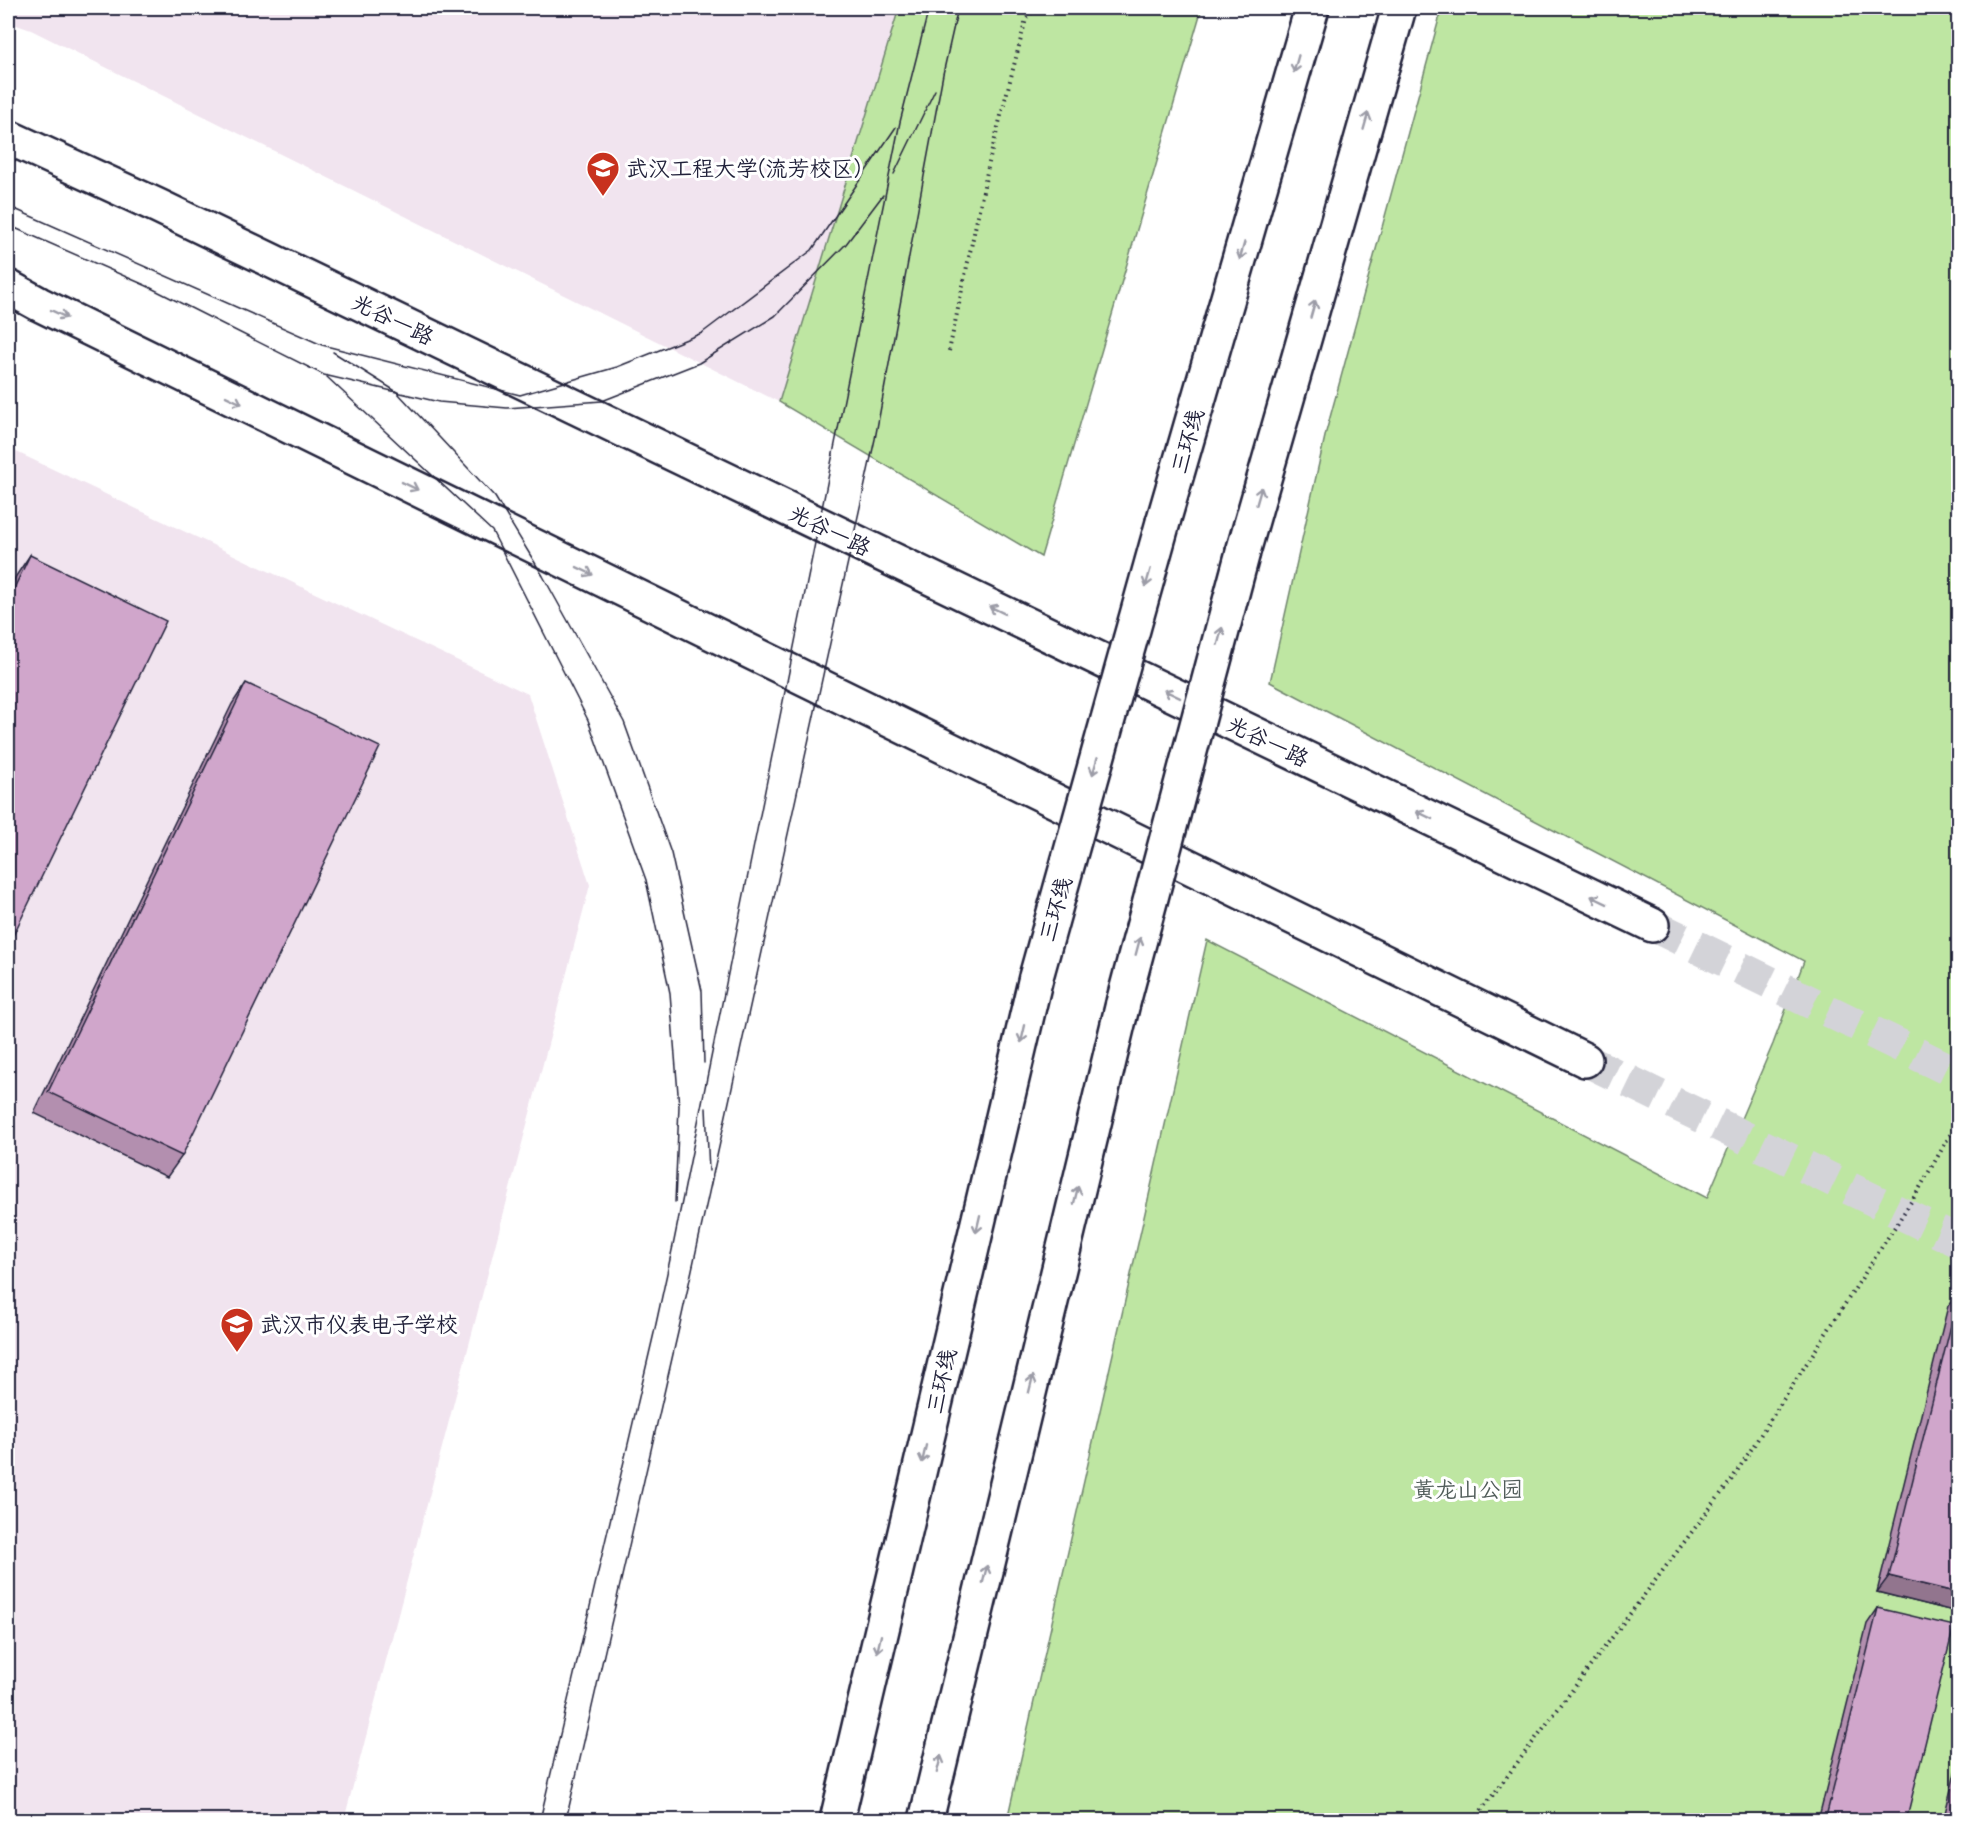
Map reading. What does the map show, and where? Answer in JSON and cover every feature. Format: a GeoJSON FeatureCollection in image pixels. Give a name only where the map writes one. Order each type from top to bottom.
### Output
{"type":"FeatureCollection","features":[{"type":"Feature","properties":{"kind":"main road","name":"三环线"},"geometry":{"type":"LineString","coordinates":[[837,1821],[1036,977],[1163,522],[1312,8]]}},
{"type":"Feature","properties":{"kind":"main road"},"geometry":{"type":"LineString","coordinates":[[926,1821],[1123,1003],[1243,552],[1399,8]]}},
{"type":"Feature","properties":{"kind":"main road","name":"光谷一路"},"geometry":{"type":"LineString","coordinates":[[8,137],[169,211],[1652,926]]}},
{"type":"Feature","properties":{"kind":"main road"},"geometry":{"type":"LineString","coordinates":[[8,287],[1585,1060]]}},
{"type":"Feature","properties":{"kind":"path"},"geometry":{"type":"LineString","coordinates":[[949,351],[996,135],[1026,19],[1036,8]]}},
{"type":"Feature","properties":{"kind":"path"},"geometry":{"type":"LineString","coordinates":[[1474,1821],[1732,1479],[1918,1191],[1959,1120]]}},
{"type":"Feature","properties":{"kind":"shaded area","name":"武汉工程大学(流芳校区)"},"geometry":{"type":"Polygon","coordinates":[[[8,8],[899,8],[779,402],[31,30],[8,22],[8,8]]]}},
{"type":"Feature","properties":{"kind":"shaded area","name":"武汉市仪表电子学校"},"geometry":{"type":"Polygon","coordinates":[[[8,448],[528,694],[590,885],[344,1820],[8,1820],[8,448]]]}},
{"type":"Feature","properties":{"kind":"green space"},"geometry":{"type":"Polygon","coordinates":[[[899,8],[1202,8],[1041,557],[779,402],[899,8]]]}},
{"type":"Feature","properties":{"kind":"green space","name":"黄龙山公园"},"geometry":{"type":"Polygon","coordinates":[[[1442,8],[1958,8],[1958,1820],[1007,1820],[1207,940],[1707,1198],[1773,1044],[1804,961],[1270,682],[1326,432],[1442,8]]]}},
{"type":"Feature","properties":{"kind":"building"},"geometry":{"type":"Polygon","coordinates":[[[30,555],[166,621],[8,946],[8,601],[30,555]]]}},
{"type":"Feature","properties":{"kind":"building"},"geometry":{"type":"Polygon","coordinates":[[[246,683],[380,747],[182,1156],[48,1092],[246,683]]]}},
{"type":"Feature","properties":{"kind":"building"},"geometry":{"type":"Polygon","coordinates":[[[1959,1293],[1959,1593],[1889,1576],[1959,1293]]]}},
{"type":"Feature","properties":{"kind":"building"},"geometry":{"type":"Polygon","coordinates":[[[1878,1608],[1954,1626],[1906,1821],[1825,1821],[1878,1608]]]}},
{"type":"Feature","properties":{"kind":"building"},"geometry":{"type":"Polygon","coordinates":[[[1959,1787],[1959,1821],[1950,1821],[1959,1787]]]}},
{"type":"Feature","properties":{"kind":"tunnel"},"geometry":{"type":"LineString","coordinates":[[1652,925],[1958,1074]]}},
{"type":"Feature","properties":{"kind":"tunnel"},"geometry":{"type":"LineString","coordinates":[[1585,1060],[1958,1241]]}},
{"type":"Feature","properties":{"kind":"tram line"},"geometry":{"type":"LineString","coordinates":[[540,1820],[674,1241],[900,122],[929,8]]}},
{"type":"Feature","properties":{"kind":"tram line"},"geometry":{"type":"LineString","coordinates":[[566,1820],[682,1315],[875,439],[943,74],[958,8]]}},
{"type":"Feature","properties":{"kind":"tram line"},"geometry":{"type":"LineString","coordinates":[[894,174],[935,90]]}},
{"type":"Feature","properties":{"kind":"tram line"},"geometry":{"type":"LineString","coordinates":[[8,206],[322,345],[520,395],[617,367],[702,333],[812,250],[896,127]]}},
{"type":"Feature","properties":{"kind":"tram line"},"geometry":{"type":"LineString","coordinates":[[8,225],[147,286],[324,375],[439,402],[507,408],[602,401],[699,363],[775,316],[846,244],[883,195]]}},
{"type":"Feature","properties":{"kind":"tram line"},"geometry":{"type":"LineString","coordinates":[[333,352],[397,392],[495,497],[543,576],[624,722],[671,853],[702,991],[704,1063]]}},
{"type":"Feature","properties":{"kind":"tram line"},"geometry":{"type":"LineString","coordinates":[[327,377],[492,531],[588,720],[646,880],[670,993],[679,1106],[675,1202]]}},
{"type":"Feature","properties":{"kind":"tram line"},"geometry":{"type":"LineString","coordinates":[[706,1108],[709,1171]]}},
{"type":"Feature","properties":{"kind":"place","name":"武汉工程大学(流芳校区)"},"geometry":{"type":"Point","coordinates":[603,197]}},
{"type":"Feature","properties":{"kind":"place","name":"武汉市仪表电子学校"},"geometry":{"type":"Point","coordinates":[237,1353]}}]}
